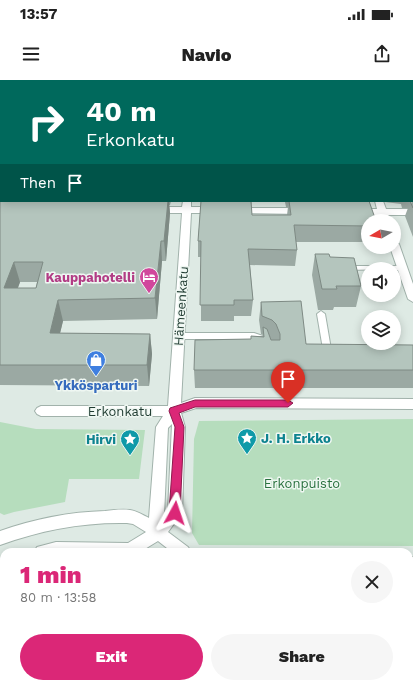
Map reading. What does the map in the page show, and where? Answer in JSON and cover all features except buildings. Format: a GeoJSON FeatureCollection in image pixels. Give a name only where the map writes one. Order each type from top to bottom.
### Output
{"type":"FeatureCollection","features":[{"type":"Feature","properties":{"kind":"street"},"geometry":{"type":"LineString","coordinates":[[379,202],[383,214]]}},
{"type":"Feature","properties":{"kind":"street"},"geometry":{"type":"LineString","coordinates":[[147,210],[187,206],[313,211]]}},
{"type":"Feature","properties":{"kind":"street","name":"Hämeenkatu"},"geometry":{"type":"LineString","coordinates":[[133,548],[158,533],[175,513],[179,427],[174,411],[187,206]]}},
{"type":"Feature","properties":{"kind":"street"},"geometry":{"type":"LineString","coordinates":[[345,212],[361,214]]}},
{"type":"Feature","properties":{"kind":"street"},"geometry":{"type":"LineString","coordinates":[[401,214],[413,212]]}},
{"type":"Feature","properties":{"kind":"street"},"geometry":{"type":"LineString","coordinates":[[397,254],[413,299]]}},
{"type":"Feature","properties":{"kind":"street","name":"Erkonkatu"},"geometry":{"type":"LineString","coordinates":[[41,411],[174,411],[195,403],[413,404]]}},
{"type":"Feature","properties":{"kind":"street"},"geometry":{"type":"LineString","coordinates":[[158,533],[156,510],[162,427],[174,411]]}},
{"type":"Feature","properties":{"kind":"street"},"geometry":{"type":"LineString","coordinates":[[0,538],[15,532],[36,527],[85,518],[133,517],[178,548]]}},
{"type":"Feature","properties":{"kind":"lane"},"geometry":{"type":"LineString","coordinates":[[339,269],[402,268]]}},
{"type":"Feature","properties":{"kind":"lane"},"geometry":{"type":"LineString","coordinates":[[321,314],[328,355],[336,355]]}},
{"type":"Feature","properties":{"kind":"lane"},"geometry":{"type":"LineString","coordinates":[[179,336],[254,336],[264,338],[270,343],[273,350]]}},
{"type":"Feature","properties":{"kind":"green space","name":"Erkonpuisto"},"geometry":{"type":"Polygon","coordinates":[[[413,419],[413,546],[199,545],[192,533],[194,439],[199,421],[413,419]]]}},
{"type":"Feature","properties":{"kind":"green space"},"geometry":{"type":"Polygon","coordinates":[[[0,422],[36,429],[145,430],[139,479],[69,479],[65,502],[4,515],[0,513],[0,422]]]}},
{"type":"Feature","properties":{"kind":"place","name":"Kauppahotelli"},"geometry":{"type":"Point","coordinates":[149,294]}},
{"type":"Feature","properties":{"kind":"place","name":"Ykkösparturi"},"geometry":{"type":"Point","coordinates":[96,377]}},
{"type":"Feature","properties":{"kind":"place","name":"J. H. Erkko"},"geometry":{"type":"Point","coordinates":[247,455]}},
{"type":"Feature","properties":{"kind":"place","name":"Hirvi"},"geometry":{"type":"Point","coordinates":[130,456]}},
{"type":"Feature","properties":{"kind":"route"},"geometry":{"type":"LineString","coordinates":[[175,513],[179,427],[174,411],[195,403],[288,403]]}}]}
